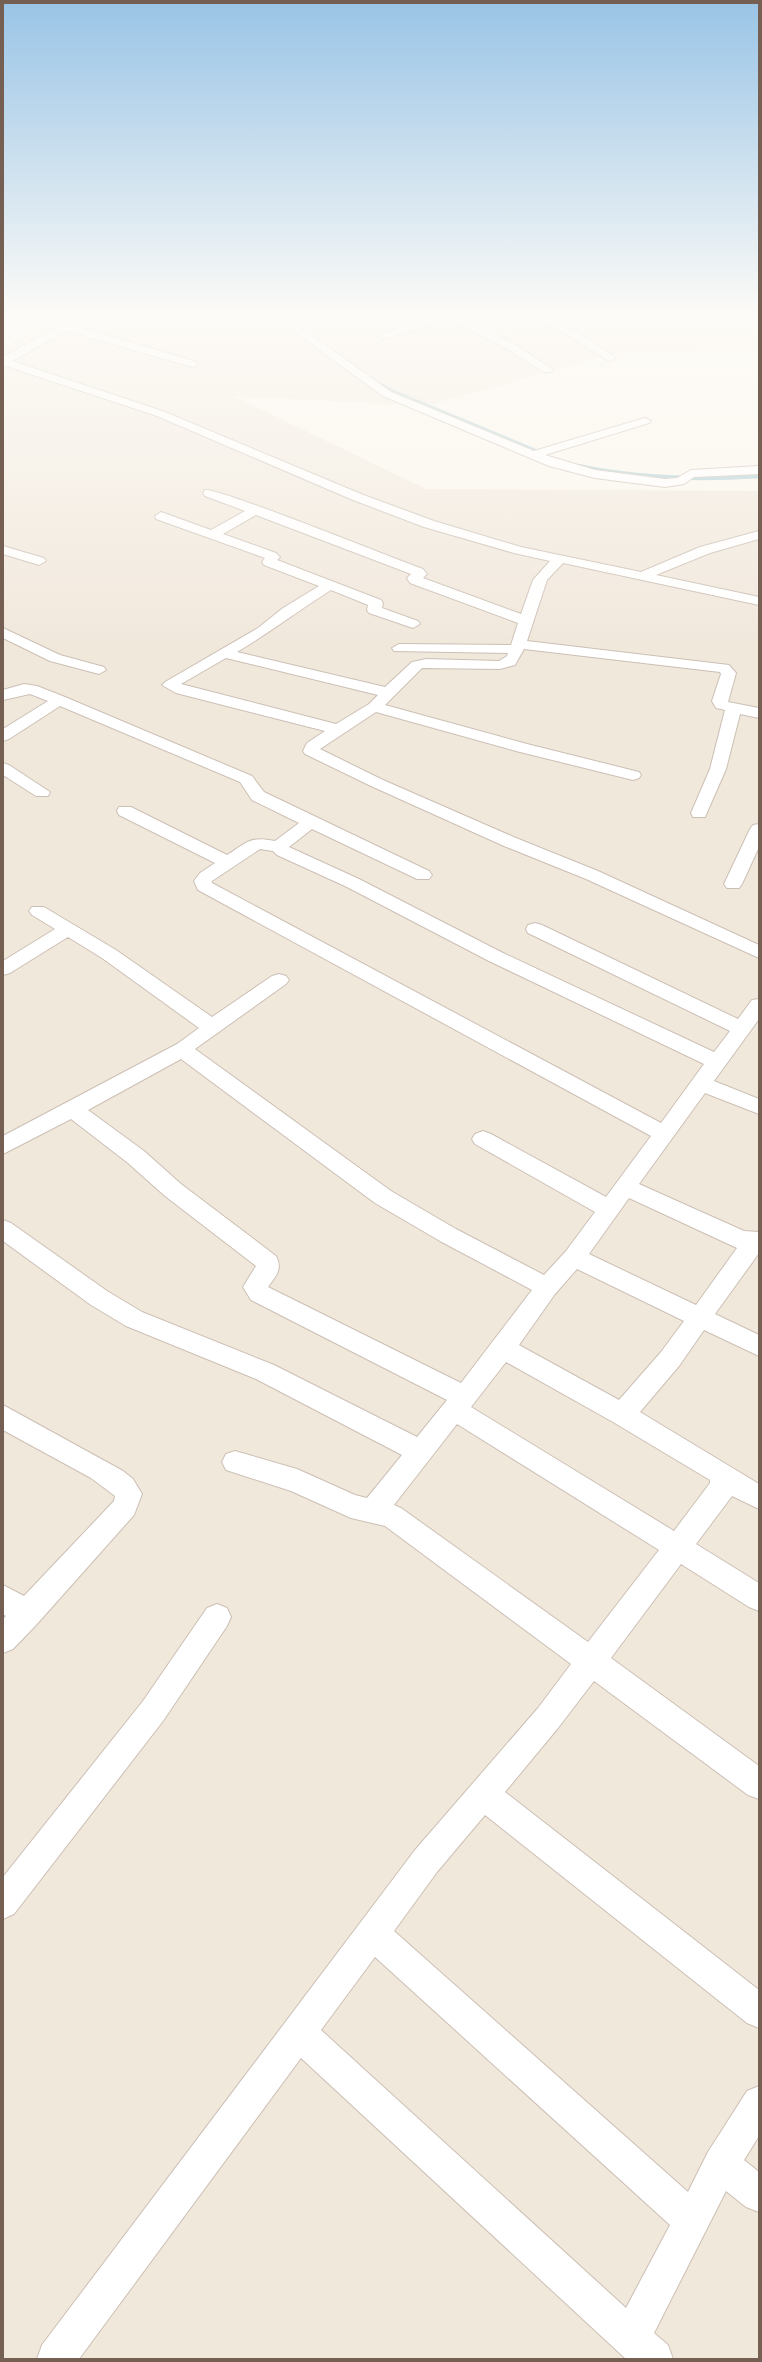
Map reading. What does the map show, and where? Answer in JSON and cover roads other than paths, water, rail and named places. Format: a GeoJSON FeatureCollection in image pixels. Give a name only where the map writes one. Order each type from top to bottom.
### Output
{"type":"FeatureCollection","features":[{"type":"Feature","properties":{"kind":"street"},"geometry":{"type":"LineString","coordinates":[[185,424],[358,497],[429,524],[519,550],[759,601]]}},
{"type":"Feature","properties":{"kind":"street"},"geometry":{"type":"LineString","coordinates":[[464,424],[538,453],[567,467],[612,477],[665,483],[685,477],[759,470]]}},
{"type":"Feature","properties":{"kind":"street"},"geometry":{"type":"LineString","coordinates":[[538,453],[634,424]]}},
{"type":"Feature","properties":{"kind":"street"},"geometry":{"type":"LineString","coordinates":[[209,493],[418,572],[420,574],[414,578],[416,580],[526,621]]}},
{"type":"Feature","properties":{"kind":"street"},"geometry":{"type":"LineString","coordinates":[[213,534],[256,510]]}},
{"type":"Feature","properties":{"kind":"street"},"geometry":{"type":"LineString","coordinates":[[161,516],[271,556],[273,557],[269,562],[376,603],[374,610],[413,624]]}},
{"type":"Feature","properties":{"kind":"street"},"geometry":{"type":"LineString","coordinates":[[642,576],[705,550],[759,535]]}},
{"type":"Feature","properties":{"kind":"street"},"geometry":{"type":"LineString","coordinates":[[3,550],[39,561]]}},
{"type":"Feature","properties":{"kind":"street"},"geometry":{"type":"LineString","coordinates":[[560,559],[547,570],[540,580],[518,646],[510,662],[500,665],[426,663],[417,665],[374,707],[313,746],[311,751],[377,783],[510,842],[592,875],[759,952]]}},
{"type":"Feature","properties":{"kind":"street"},"geometry":{"type":"LineString","coordinates":[[330,585],[288,612],[263,631],[188,673],[170,686],[339,730]]}},
{"type":"Feature","properties":{"kind":"street"},"geometry":{"type":"LineString","coordinates":[[3,632],[55,658],[99,670]]}},
{"type":"Feature","properties":{"kind":"street"},"geometry":{"type":"LineString","coordinates":[[399,648],[518,646],[724,668],[729,673],[720,701],[721,705],[733,709],[759,713]]}},
{"type":"Feature","properties":{"kind":"street"},"geometry":{"type":"LineString","coordinates":[[223,653],[390,693]]}},
{"type":"Feature","properties":{"kind":"street"},"geometry":{"type":"LineString","coordinates":[[3,695],[28,688],[60,700],[246,779],[250,784],[252,791],[258,796],[424,875]]}},
{"type":"Feature","properties":{"kind":"street"},"geometry":{"type":"LineString","coordinates":[[3,736],[60,700]]}},
{"type":"Feature","properties":{"kind":"street"},"geometry":{"type":"LineString","coordinates":[[374,707],[522,748],[633,775]]}},
{"type":"Feature","properties":{"kind":"street"},"geometry":{"type":"LineString","coordinates":[[699,814],[718,769],[733,709]]}},
{"type":"Feature","properties":{"kind":"street"},"geometry":{"type":"LineString","coordinates":[[3,768],[42,792]]}},
{"type":"Feature","properties":{"kind":"street"},"geometry":{"type":"LineString","coordinates":[[125,811],[227,862]]}},
{"type":"Feature","properties":{"kind":"street"},"geometry":{"type":"LineString","coordinates":[[280,847],[311,822]]}},
{"type":"Feature","properties":{"kind":"street"},"geometry":{"type":"LineString","coordinates":[[734,884],[759,828]]}},
{"type":"Feature","properties":{"kind":"street"},"geometry":{"type":"LineString","coordinates":[[664,1134],[204,886],[205,878],[257,843],[280,847],[283,850],[353,882],[496,957],[717,1062]]}},
{"type":"Feature","properties":{"kind":"street"},"geometry":{"type":"LineString","coordinates":[[38,911],[109,954],[211,1027]]}},
{"type":"Feature","properties":{"kind":"street"},"geometry":{"type":"LineString","coordinates":[[3,969],[68,929]]}},
{"type":"Feature","properties":{"kind":"street"},"geometry":{"type":"LineString","coordinates":[[535,929],[741,1028]]}},
{"type":"Feature","properties":{"kind":"street"},"geometry":{"type":"LineString","coordinates":[[3,1146],[184,1049],[208,1032],[211,1027],[279,980]]}},
{"type":"Feature","properties":{"kind":"street"},"geometry":{"type":"LineString","coordinates":[[374,1510],[460,1404],[548,1287],[574,1257],[702,1084],[741,1028],[759,1006]]}},
{"type":"Feature","properties":{"kind":"street"},"geometry":{"type":"LineString","coordinates":[[184,1049],[187,1053],[310,1146],[383,1197],[448,1235],[548,1287]]}},
{"type":"Feature","properties":{"kind":"street"},"geometry":{"type":"LineString","coordinates":[[702,1084],[759,1106]]}},
{"type":"Feature","properties":{"kind":"street"},"geometry":{"type":"LineString","coordinates":[[72,1109],[268,1262],[268,1270],[255,1287],[259,1293],[460,1404],[678,1547],[759,1598]]}},
{"type":"Feature","properties":{"kind":"street"},"geometry":{"type":"LineString","coordinates":[[483,1139],[609,1209]]}},
{"type":"Feature","properties":{"kind":"street"},"geometry":{"type":"LineString","coordinates":[[625,1187],[730,1236],[741,1240],[756,1241]]}},
{"type":"Feature","properties":{"kind":"street"},"geometry":{"type":"LineString","coordinates":[[3,1229],[99,1298],[134,1319],[265,1372],[421,1452]]}},
{"type":"Feature","properties":{"kind":"street"},"geometry":{"type":"LineString","coordinates":[[622,1414],[670,1359],[756,1241]]}},
{"type":"Feature","properties":{"kind":"street"},"geometry":{"type":"LineString","coordinates":[[574,1257],[759,1346]]}},
{"type":"Feature","properties":{"kind":"street"},"geometry":{"type":"LineString","coordinates":[[502,1348],[622,1414],[719,1472],[724,1478],[759,1497]]}},
{"type":"Feature","properties":{"kind":"street"},"geometry":{"type":"LineString","coordinates":[[3,1416],[30,1434],[103,1472],[123,1485],[129,1494],[125,1507],[27,1615],[3,1639]]}},
{"type":"Feature","properties":{"kind":"street"},"geometry":{"type":"LineString","coordinates":[[235,1462],[297,1481],[351,1506],[374,1510],[392,1516],[411,1528],[590,1662],[759,1784]]}},
{"type":"Feature","properties":{"kind":"street"},"geometry":{"type":"LineString","coordinates":[[56,2359],[300,2034],[426,1861],[548,1718],[723,1487],[724,1478]]}},
{"type":"Feature","properties":{"kind":"street"},"geometry":{"type":"LineString","coordinates":[[3,1598],[27,1615]]}},
{"type":"Feature","properties":{"kind":"street"},"geometry":{"type":"LineString","coordinates":[[3,1903],[153,1711],[217,1617]]}},
{"type":"Feature","properties":{"kind":"street"},"geometry":{"type":"LineString","coordinates":[[483,1794],[759,2011]]}},
{"type":"Feature","properties":{"kind":"street"},"geometry":{"type":"LineString","coordinates":[[373,1934],[692,2220]]}},
{"type":"Feature","properties":{"kind":"street"},"geometry":{"type":"LineString","coordinates":[[300,2034],[642,2348],[692,2220],[721,2165],[759,2103]]}},
{"type":"Feature","properties":{"kind":"street"},"geometry":{"type":"LineString","coordinates":[[721,2165],[759,2194]]}},
{"type":"Feature","properties":{"kind":"waterway"},"geometry":{"type":"LineString","coordinates":[[471,424],[545,455]]}},
{"type":"Feature","properties":{"kind":"waterway"},"geometry":{"type":"LineString","coordinates":[[578,466],[623,474],[646,476],[691,478],[759,476]]}}]}
